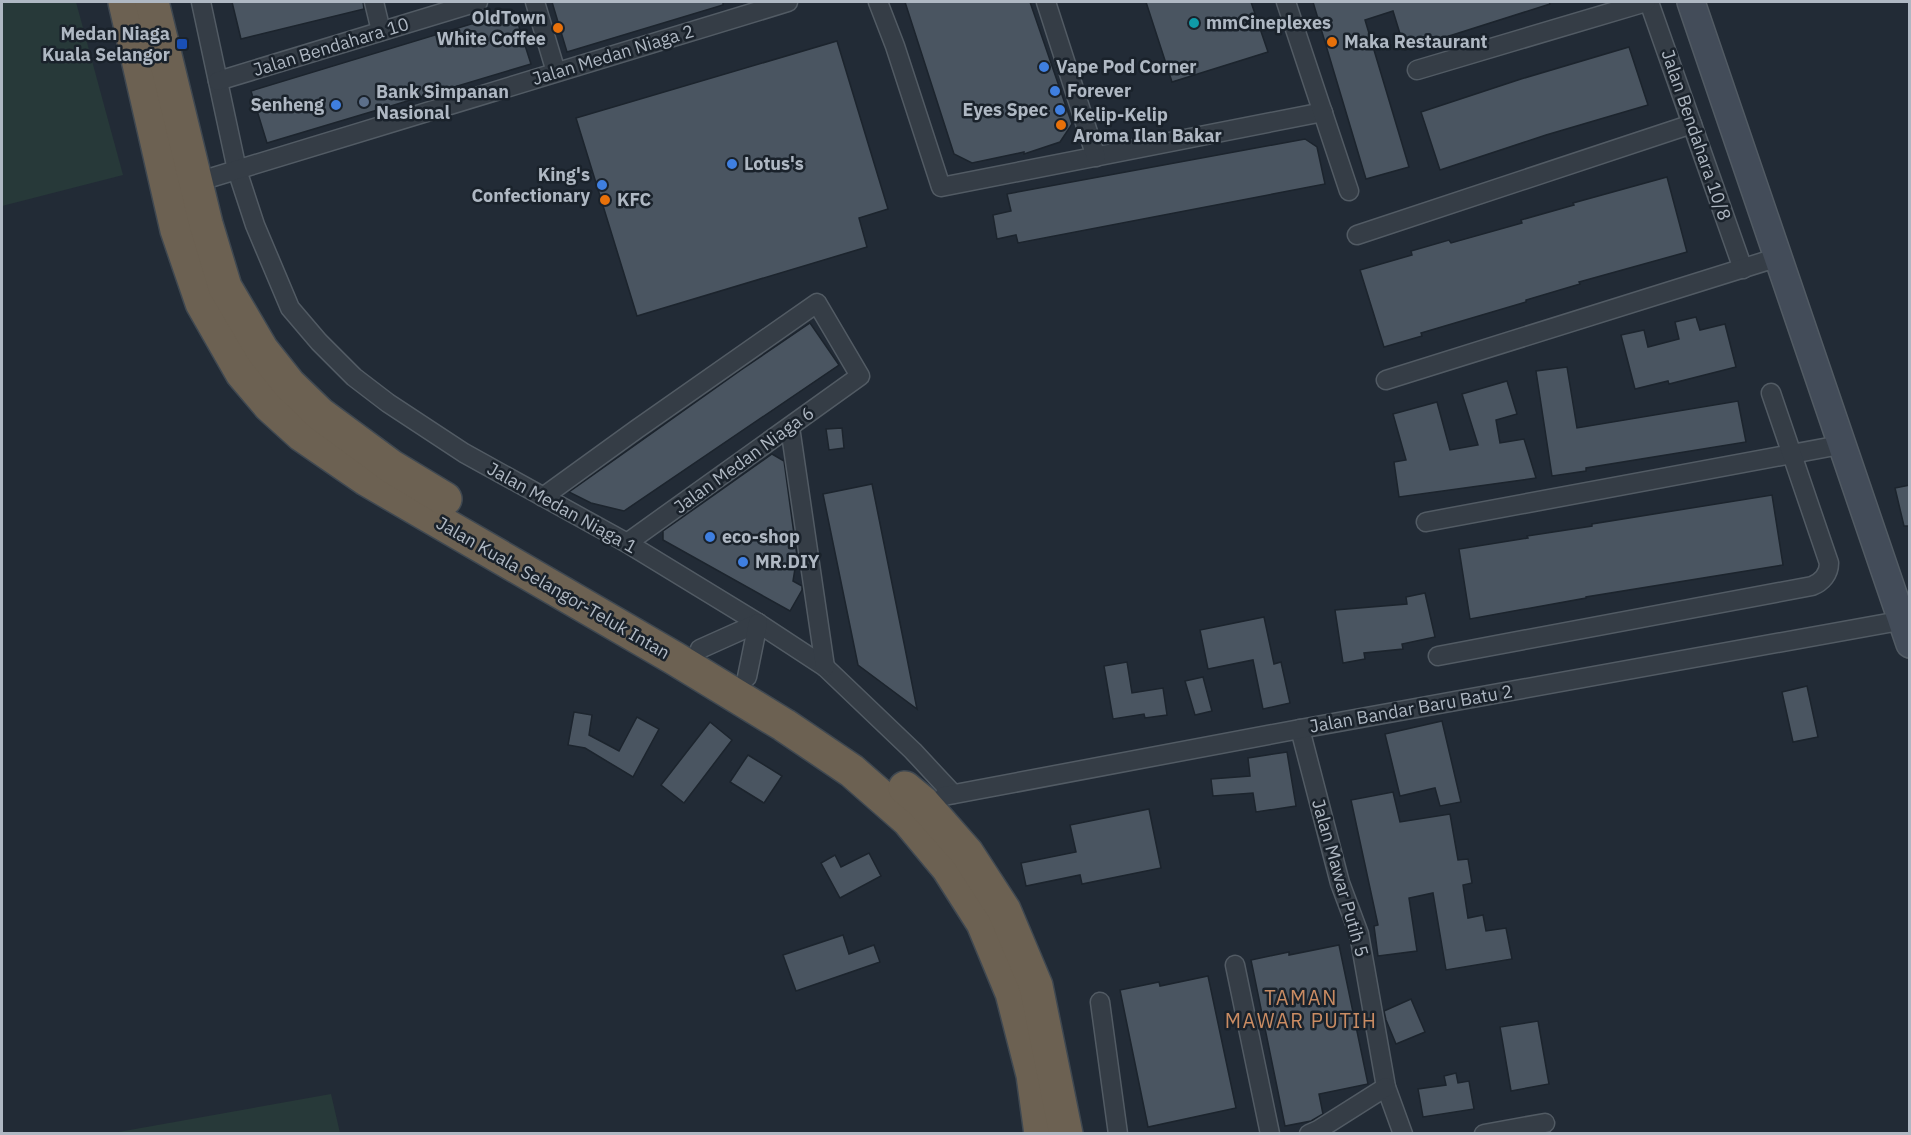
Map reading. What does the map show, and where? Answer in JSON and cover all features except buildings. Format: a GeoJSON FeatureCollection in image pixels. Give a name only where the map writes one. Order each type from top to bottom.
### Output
{"type":"FeatureCollection","features":[{"type":"Feature","properties":{"kind":"highway","name":"Jalan Kuala Selangor-Teluk Intan"},"geometry":{"type":"LineString","coordinates":[[125,2],[177,230],[202,303],[242,373],[270,406],[302,435],[366,479],[674,658],[784,725],[852,771],[908,820],[948,868],[982,923],[1008,983],[1033,1075],[1041,1134]]}},
{"type":"Feature","properties":{"kind":"highway","name":"Jalan Kuala Selangor-Teluk Intan"},"geometry":{"type":"LineString","coordinates":[[152,2],[206,225],[225,287],[262,350],[290,384],[320,414],[392,467],[747,677],[864,753],[922,802],[967,853],[1004,910],[1036,986],[1065,1134]]}},
{"type":"Feature","properties":{"kind":"highway"},"geometry":{"type":"LineString","coordinates":[[190,266],[192,246],[182,191],[184,186],[197,182]]}},
{"type":"Feature","properties":{"kind":"street","name":"Jalan Medan Niaga 1"},"geometry":{"type":"LineString","coordinates":[[201,2],[237,170],[255,225],[290,308],[319,342],[354,377],[388,404],[464,453],[627,543],[758,623],[825,668],[913,751],[953,794]]}},
{"type":"Feature","properties":{"kind":"street"},"geometry":{"type":"LineString","coordinates":[[374,2],[381,31]]}},
{"type":"Feature","properties":{"kind":"street","name":"Jalan Bendahara 10"},"geometry":{"type":"LineString","coordinates":[[218,81],[478,2]]}},
{"type":"Feature","properties":{"kind":"street"},"geometry":{"type":"LineString","coordinates":[[535,2],[556,72]]}},
{"type":"Feature","properties":{"kind":"street","name":"Jalan Medan Niaga 2"},"geometry":{"type":"LineString","coordinates":[[197,182],[788,2]]}},
{"type":"Feature","properties":{"kind":"street"},"geometry":{"type":"LineString","coordinates":[[878,2],[895,46],[941,187],[1323,112]]}},
{"type":"Feature","properties":{"kind":"street"},"geometry":{"type":"LineString","coordinates":[[1046,2],[1096,157]]}},
{"type":"Feature","properties":{"kind":"street"},"geometry":{"type":"LineString","coordinates":[[1286,2],[1349,190]]}},
{"type":"Feature","properties":{"kind":"street"},"geometry":{"type":"LineString","coordinates":[[1417,70],[1647,2]]}},
{"type":"Feature","properties":{"kind":"street","name":"Jalan Bendahara 10/8"},"geometry":{"type":"LineString","coordinates":[[1647,2],[1743,268]]}},
{"type":"Feature","properties":{"kind":"street"},"geometry":{"type":"LineString","coordinates":[[1691,2],[1779,257],[1840,445],[1907,628]]}},
{"type":"Feature","properties":{"kind":"street"},"geometry":{"type":"LineString","coordinates":[[1357,235],[1692,124]]}},
{"type":"Feature","properties":{"kind":"street"},"geometry":{"type":"LineString","coordinates":[[1386,380],[1779,257]]}},
{"type":"Feature","properties":{"kind":"street","name":"Jalan Medan Niaga 6"},"geometry":{"type":"LineString","coordinates":[[543,497],[817,303],[860,376],[627,543]]}},
{"type":"Feature","properties":{"kind":"street"},"geometry":{"type":"LineString","coordinates":[[1438,656],[1819,583],[1829,570],[1829,563],[1772,393]]}},
{"type":"Feature","properties":{"kind":"street"},"geometry":{"type":"LineString","coordinates":[[790,427],[825,668]]}},
{"type":"Feature","properties":{"kind":"street"},"geometry":{"type":"LineString","coordinates":[[1426,522],[1840,445]]}},
{"type":"Feature","properties":{"kind":"street"},"geometry":{"type":"LineString","coordinates":[[700,649],[758,623]]}},
{"type":"Feature","properties":{"kind":"street"},"geometry":{"type":"LineString","coordinates":[[747,677],[758,623]]}},
{"type":"Feature","properties":{"kind":"street","name":"Jalan Bandar Baru Batu 2"},"geometry":{"type":"LineString","coordinates":[[922,802],[953,794],[1300,729],[1907,628]]}},
{"type":"Feature","properties":{"kind":"street","name":"Jalan Mawar Putih 5"},"geometry":{"type":"LineString","coordinates":[[1300,729],[1340,883],[1359,934],[1386,1087],[1403,1134]]}},
{"type":"Feature","properties":{"kind":"street"},"geometry":{"type":"LineString","coordinates":[[1235,965],[1270,1134]]}},
{"type":"Feature","properties":{"kind":"street"},"geometry":{"type":"LineString","coordinates":[[1100,1002],[1118,1134]]}},
{"type":"Feature","properties":{"kind":"street"},"geometry":{"type":"LineString","coordinates":[[1309,1134],[1386,1087]]}},
{"type":"Feature","properties":{"kind":"street"},"geometry":{"type":"LineString","coordinates":[[1484,1134],[1545,1123]]}},
{"type":"Feature","properties":{"kind":"shaded area"},"geometry":{"type":"Polygon","coordinates":[[[2,2],[76,2],[123,175],[2,206],[2,2]]]}},
{"type":"Feature","properties":{"kind":"shaded area"},"geometry":{"type":"Polygon","coordinates":[[[331,1094],[340,1133],[113,1133],[331,1094]]]}},
{"type":"Feature","properties":{"kind":"place","name":"mmCineplexes"},"geometry":{"type":"Point","coordinates":[1194,23]}},
{"type":"Feature","properties":{"kind":"place","name":"OldTown White Coffee"},"geometry":{"type":"Point","coordinates":[558,28]}},
{"type":"Feature","properties":{"kind":"place","name":"Maka Restaurant"},"geometry":{"type":"Point","coordinates":[1332,42]}},
{"type":"Feature","properties":{"kind":"place","name":"Medan Niaga Kuala Selangor"},"geometry":{"type":"Point","coordinates":[182,44]}},
{"type":"Feature","properties":{"kind":"place","name":"Vape Pod Corner"},"geometry":{"type":"Point","coordinates":[1044,67]}},
{"type":"Feature","properties":{"kind":"place","name":"Forever"},"geometry":{"type":"Point","coordinates":[1055,91]}},
{"type":"Feature","properties":{"kind":"place","name":"Bank Simpanan Nasional"},"geometry":{"type":"Point","coordinates":[364,102]}},
{"type":"Feature","properties":{"kind":"place","name":"Senheng"},"geometry":{"type":"Point","coordinates":[336,105]}},
{"type":"Feature","properties":{"kind":"place","name":"Eyes Spec"},"geometry":{"type":"Point","coordinates":[1060,110]}},
{"type":"Feature","properties":{"kind":"place","name":"Kelip-Kelip Aroma Ilan Bakar"},"geometry":{"type":"Point","coordinates":[1061,125]}},
{"type":"Feature","properties":{"kind":"place","name":"Lotus's"},"geometry":{"type":"Point","coordinates":[732,164]}},
{"type":"Feature","properties":{"kind":"place","name":"King's Confectionary"},"geometry":{"type":"Point","coordinates":[602,185]}},
{"type":"Feature","properties":{"kind":"place","name":"KFC"},"geometry":{"type":"Point","coordinates":[605,200]}},
{"type":"Feature","properties":{"kind":"place","name":"eco-shop"},"geometry":{"type":"Point","coordinates":[710,537]}},
{"type":"Feature","properties":{"kind":"place","name":"MR.DIY"},"geometry":{"type":"Point","coordinates":[743,562]}},
{"type":"Feature","properties":{"kind":"district","name":"TAMAN MAWAR PUTIH"},"geometry":{"type":"Point","coordinates":[1301,1010]}}]}
